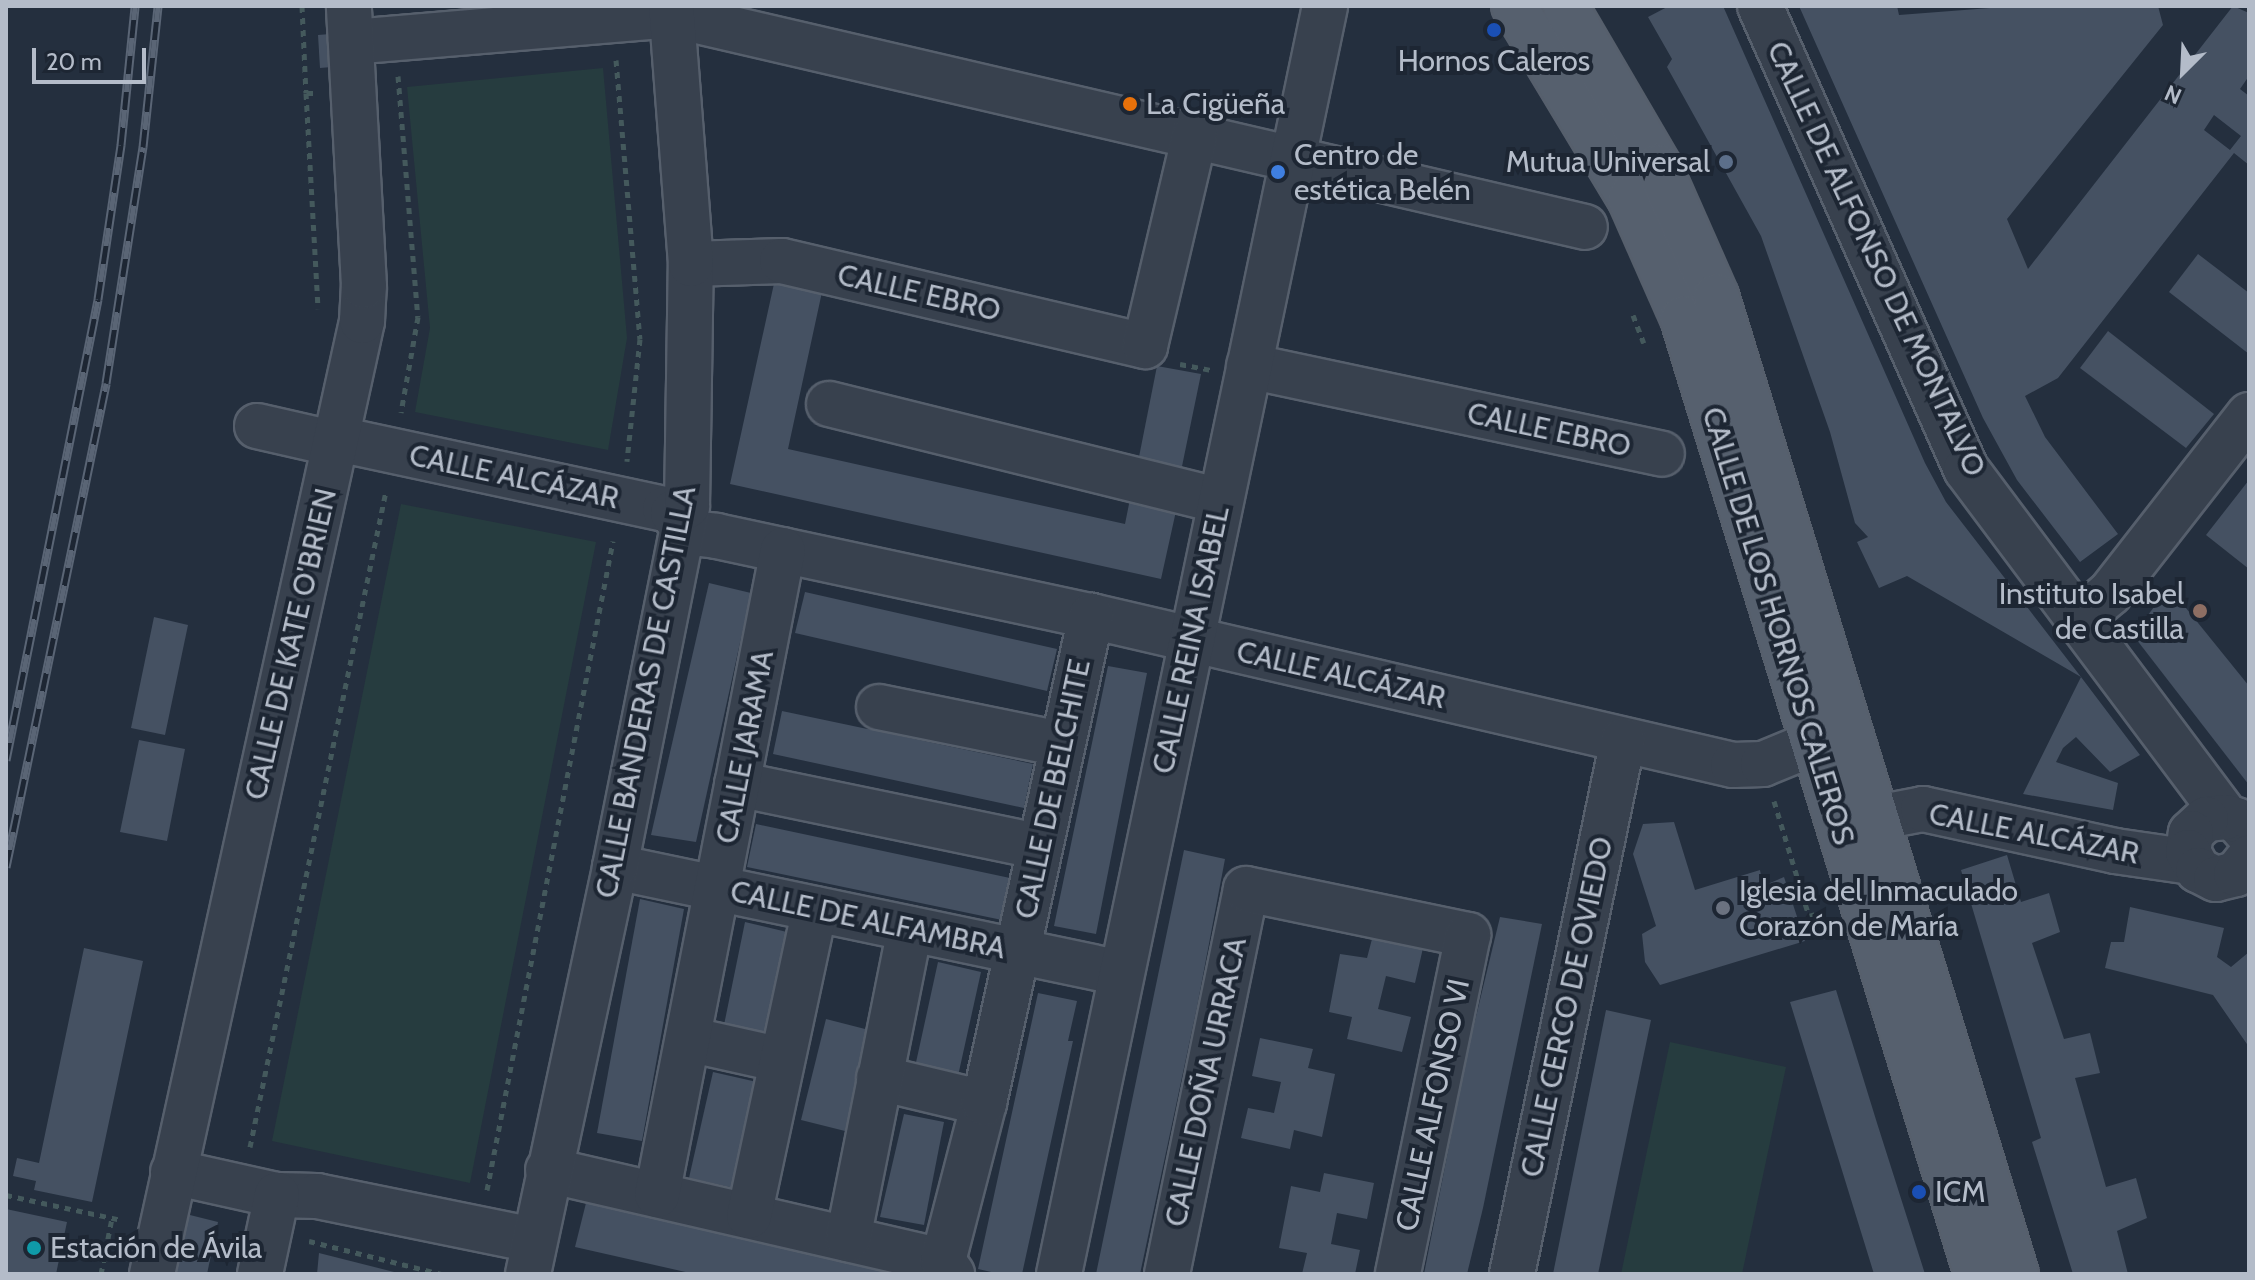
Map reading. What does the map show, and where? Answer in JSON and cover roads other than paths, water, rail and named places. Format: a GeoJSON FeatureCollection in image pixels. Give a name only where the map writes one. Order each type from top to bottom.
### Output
{"type":"FeatureCollection","features":[{"type":"Feature","properties":{"kind":"main road","name":"CALLE DE LOS HORNOS CALEROS"},"geometry":{"type":"LineString","coordinates":[[1514,6],[1630,198],[1683,318],[1977,1274]]}},
{"type":"Feature","properties":{"kind":"main road","name":"CALLE DE LOS HORNOS CALEROS"},"geometry":{"type":"LineString","coordinates":[[1565,6],[1659,167],[1716,296],[2016,1274]]}},
{"type":"Feature","properties":{"kind":"street","name":"CALLE REINA ISABEL"},"geometry":{"type":"LineString","coordinates":[[1059,1274],[1325,6]]}},
{"type":"Feature","properties":{"kind":"street","name":"CALLE DE ALFONSO DE MONTALVO"},"geometry":{"type":"LineString","coordinates":[[1760,6],[1966,469],[2237,826]]}},
{"type":"Feature","properties":{"kind":"street"},"geometry":{"type":"LineString","coordinates":[[350,24],[672,10],[1585,227]]}},
{"type":"Feature","properties":{"kind":"street","name":"CALLE BANDERAS DE CASTILLA"},"geometry":{"type":"LineString","coordinates":[[532,1265],[548,1170],[615,867],[687,506],[691,264],[672,10]]}},
{"type":"Feature","properties":{"kind":"street","name":"CALLE DE KATE O'BRIEN"},"geometry":{"type":"LineString","coordinates":[[152,1274],[362,321],[364,286],[350,24]]}},
{"type":"Feature","properties":{"kind":"street","name":"CALLE EBRO"},"geometry":{"type":"LineString","coordinates":[[691,264],[782,261],[1145,346],[1195,135]]}},
{"type":"Feature","properties":{"kind":"street","name":"CALLE EBRO"},"geometry":{"type":"LineString","coordinates":[[1248,372],[1662,454]]}},
{"type":"Feature","properties":{"kind":"street"},"geometry":{"type":"LineString","coordinates":[[829,404],[1220,501]]}},
{"type":"Feature","properties":{"kind":"street"},"geometry":{"type":"LineString","coordinates":[[2078,620],[2110,593],[2249,415]]}},
{"type":"Feature","properties":{"kind":"street","name":"CALLE ALCÁZAR"},"geometry":{"type":"LineString","coordinates":[[257,426],[665,509],[673,513],[685,537],[700,532],[1091,616],[1733,765],[1763,764],[1814,743]]}},
{"type":"Feature","properties":{"kind":"street","name":"CALLE JARAMA"},"geometry":{"type":"LineString","coordinates":[[657,1195],[783,550]]}},
{"type":"Feature","properties":{"kind":"street","name":"CALLE DE BELCHITE"},"geometry":{"type":"LineString","coordinates":[[947,1268],[1091,616]]}},
{"type":"Feature","properties":{"kind":"street"},"geometry":{"type":"LineString","coordinates":[[879,707],[1061,744]]}},
{"type":"Feature","properties":{"kind":"street","name":"CALLE CERCO DE OVIEDO"},"geometry":{"type":"LineString","coordinates":[[1512,1274],[1623,740]]}},
{"type":"Feature","properties":{"kind":"street"},"geometry":{"type":"LineString","coordinates":[[737,784],[1040,847]]}},
{"type":"Feature","properties":{"kind":"street","name":"CALLE ALCÁZAR"},"geometry":{"type":"LineString","coordinates":[[1876,818],[1923,809],[2115,851],[2191,862],[2206,876],[2226,878],[2236,874],[2249,858]]}},
{"type":"Feature","properties":{"kind":"street"},"geometry":{"type":"LineString","coordinates":[[2191,862],[2188,842],[2197,824],[2206,819],[2237,826]]}},
{"type":"Feature","properties":{"kind":"street","name":"CALLE DE ALFAMBRA"},"geometry":{"type":"LineString","coordinates":[[615,867],[1121,973]]}},
{"type":"Feature","properties":{"kind":"street","name":"CALLE ALFONSO VI"},"geometry":{"type":"LineString","coordinates":[[1246,889],[1468,935],[1398,1274]]}},
{"type":"Feature","properties":{"kind":"street","name":"CALLE DOÑA URRACA"},"geometry":{"type":"LineString","coordinates":[[1167,1274],[1246,889]]}},
{"type":"Feature","properties":{"kind":"street"},"geometry":{"type":"LineString","coordinates":[[749,1216],[815,909]]}},
{"type":"Feature","properties":{"kind":"street"},"geometry":{"type":"LineString","coordinates":[[848,1239],[910,929]]}},
{"type":"Feature","properties":{"kind":"street"},"geometry":{"type":"LineString","coordinates":[[688,1039],[782,1060]]}},
{"type":"Feature","properties":{"kind":"street"},"geometry":{"type":"LineString","coordinates":[[879,1078],[984,1103]]}},
{"type":"Feature","properties":{"kind":"street"},"geometry":{"type":"LineString","coordinates":[[548,1170],[848,1239],[947,1268]]}},
{"type":"Feature","properties":{"kind":"street"},"geometry":{"type":"LineString","coordinates":[[173,1172],[277,1195],[317,1196],[532,1265]]}},
{"type":"Feature","properties":{"kind":"street"},"geometry":{"type":"LineString","coordinates":[[260,1274],[277,1195]]}},
{"type":"Feature","properties":{"kind":"railway"},"geometry":{"type":"LineString","coordinates":[[6,760],[98,299],[121,145],[135,6]]}},
{"type":"Feature","properties":{"kind":"railway"},"geometry":{"type":"LineString","coordinates":[[6,867],[106,383],[143,147],[158,6]]}},
{"type":"Feature","properties":{"kind":"place","name":"Hornos Caleros"},"geometry":{"type":"Point","coordinates":[1494,30]}},
{"type":"Feature","properties":{"kind":"place","name":"La Cigüeña"},"geometry":{"type":"Point","coordinates":[1130,104]}},
{"type":"Feature","properties":{"kind":"place","name":"Mutua Universal"},"geometry":{"type":"Point","coordinates":[1726,162]}},
{"type":"Feature","properties":{"kind":"place","name":"Centro de estética Belén"},"geometry":{"type":"Point","coordinates":[1278,172]}},
{"type":"Feature","properties":{"kind":"place","name":"Instituto Isabel de Castilla"},"geometry":{"type":"Point","coordinates":[2200,611]}},
{"type":"Feature","properties":{"kind":"place","name":"Iglesia del Inmaculado Corazón de María"},"geometry":{"type":"Point","coordinates":[1723,908]}},
{"type":"Feature","properties":{"kind":"place","name":"ICM"},"geometry":{"type":"Point","coordinates":[1919,1192]}},
{"type":"Feature","properties":{"kind":"place","name":"Estación de Ávila"},"geometry":{"type":"Point","coordinates":[34,1248]}}]}
